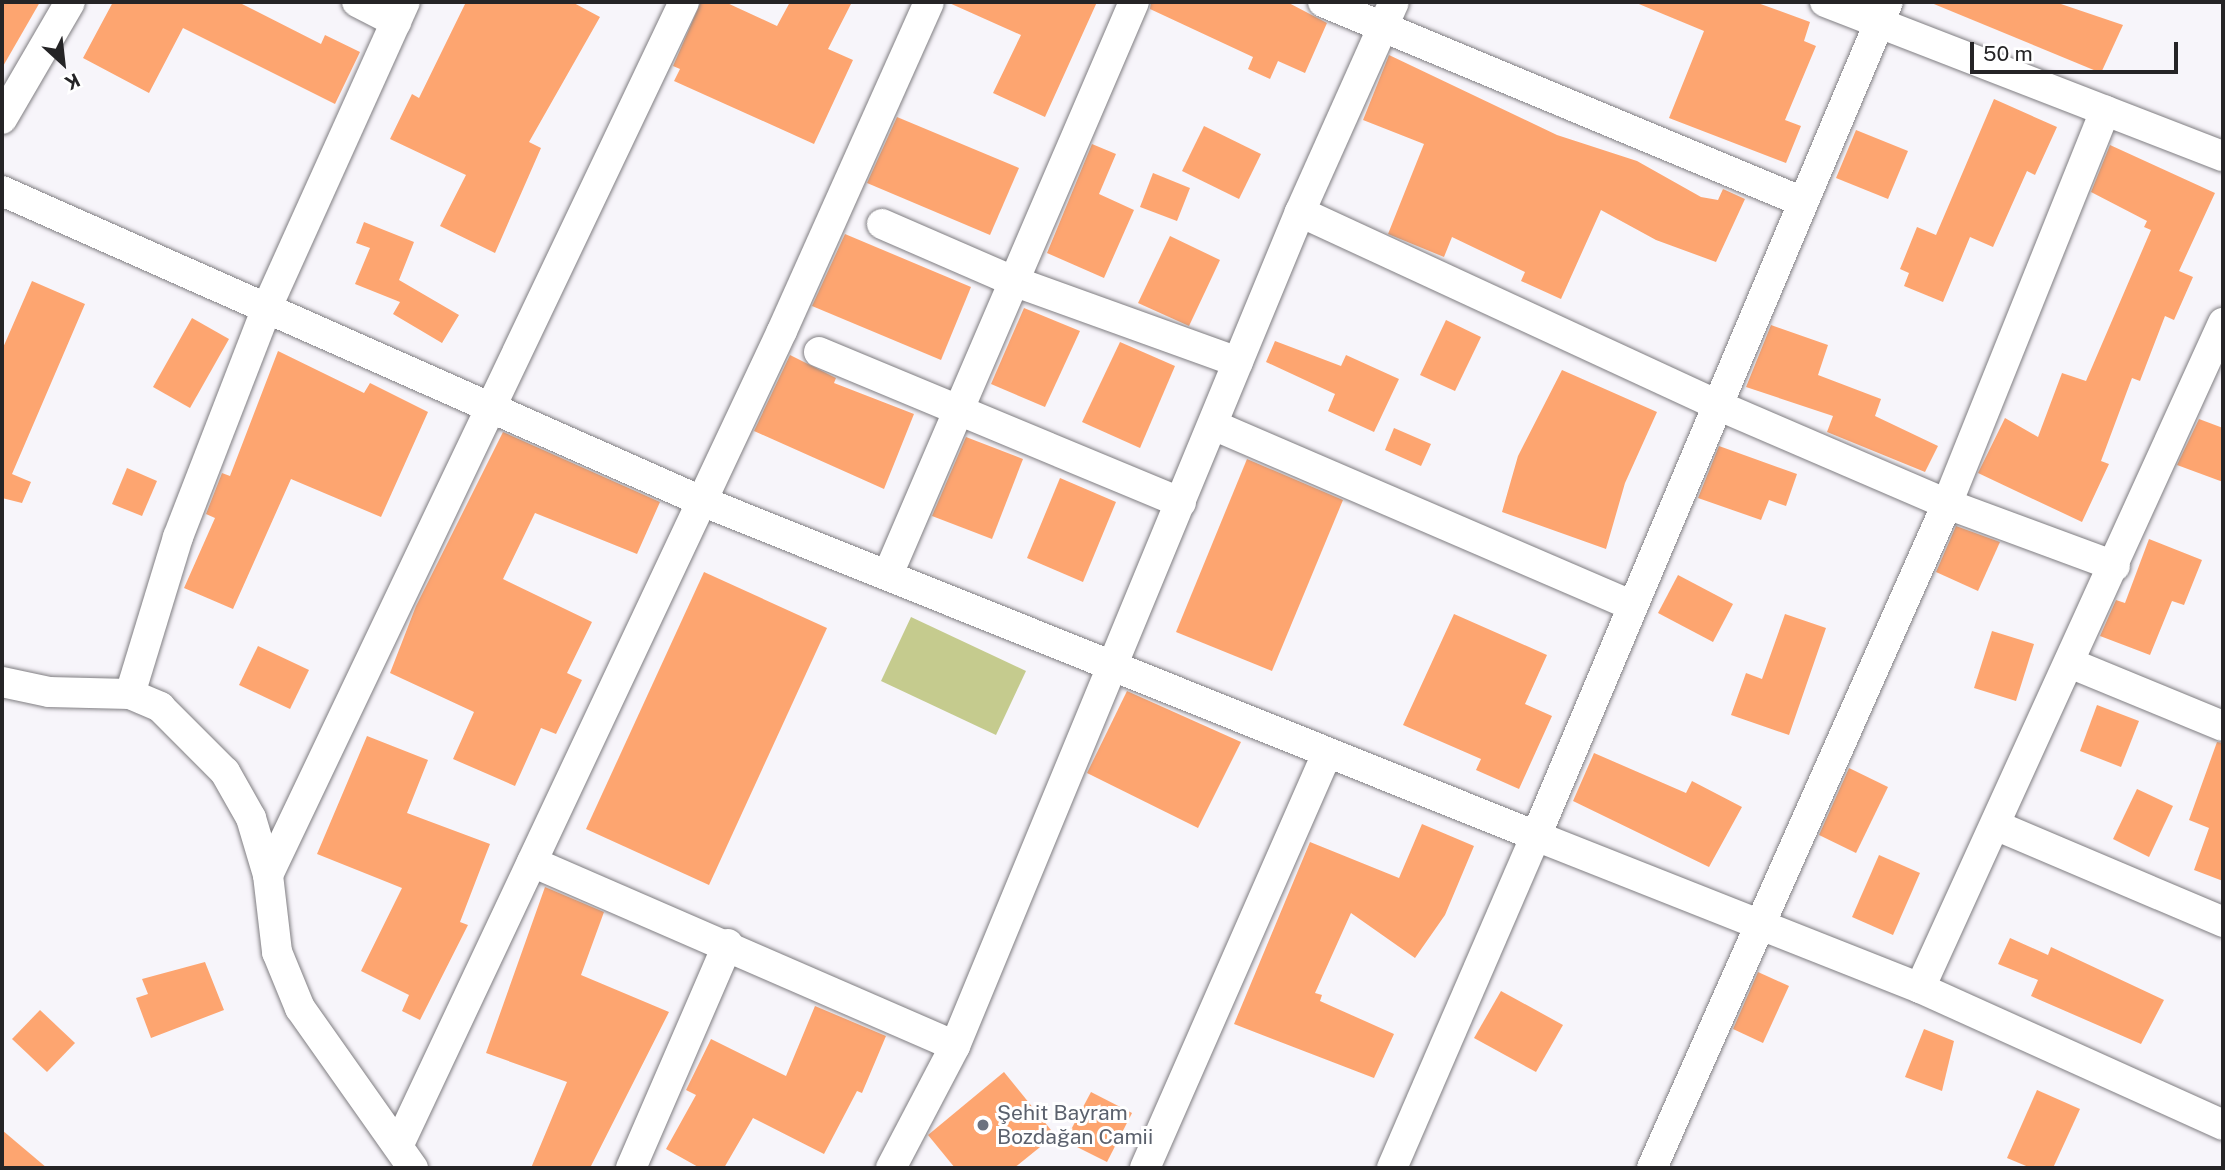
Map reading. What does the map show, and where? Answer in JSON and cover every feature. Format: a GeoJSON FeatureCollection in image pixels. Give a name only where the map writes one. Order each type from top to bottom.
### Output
{"type":"FeatureCollection","features":[{"type":"Feature","properties":{"kind":"street"},"geometry":{"type":"LineString","coordinates":[[2,119],[70,2]]}},
{"type":"Feature","properties":{"kind":"street"},"geometry":{"type":"LineString","coordinates":[[130,694],[178,537],[268,305],[400,12],[356,2]]}},
{"type":"Feature","properties":{"kind":"street"},"geometry":{"type":"LineString","coordinates":[[268,875],[487,404],[684,2]]}},
{"type":"Feature","properties":{"kind":"street"},"geometry":{"type":"LineString","coordinates":[[400,1142],[929,2]]}},
{"type":"Feature","properties":{"kind":"street"},"geometry":{"type":"LineString","coordinates":[[889,572],[1134,2]]}},
{"type":"Feature","properties":{"kind":"street"},"geometry":{"type":"LineString","coordinates":[[1322,2],[1389,15],[1803,202]]}},
{"type":"Feature","properties":{"kind":"street"},"geometry":{"type":"LineString","coordinates":[[1825,2],[1883,14],[2105,110],[2223,156]]}},
{"type":"Feature","properties":{"kind":"street"},"geometry":{"type":"LineString","coordinates":[[1392,1168],[1536,836],[1883,14]]}},
{"type":"Feature","properties":{"kind":"street"},"geometry":{"type":"LineString","coordinates":[[891,1168],[955,1046],[1300,212],[1389,15]]}},
{"type":"Feature","properties":{"kind":"street"},"geometry":{"type":"LineString","coordinates":[[1652,1168],[1765,924],[1947,504],[2105,110]]}},
{"type":"Feature","properties":{"kind":"street"},"geometry":{"type":"LineString","coordinates":[[2,191],[268,305],[699,500],[889,572],[1536,836],[1765,924],[1920,988],[2223,1125]]}},
{"type":"Feature","properties":{"kind":"street"},"geometry":{"type":"LineString","coordinates":[[1300,212],[1717,405],[1947,504],[2115,566]]}},
{"type":"Feature","properties":{"kind":"street"},"geometry":{"type":"LineString","coordinates":[[882,224],[1013,281],[1238,362]]}},
{"type":"Feature","properties":{"kind":"street"},"geometry":{"type":"LineString","coordinates":[[1920,988],[2115,566],[2223,323]]}},
{"type":"Feature","properties":{"kind":"street"},"geometry":{"type":"LineString","coordinates":[[819,352],[959,408],[1181,503]]}},
{"type":"Feature","properties":{"kind":"street"},"geometry":{"type":"LineString","coordinates":[[1213,425],[1633,606]]}},
{"type":"Feature","properties":{"kind":"street"},"geometry":{"type":"LineString","coordinates":[[2070,663],[2223,726]]}},
{"type":"Feature","properties":{"kind":"street"},"geometry":{"type":"LineString","coordinates":[[2,682],[49,692],[130,694],[160,707],[225,772],[251,818],[268,875],[277,952],[300,1008],[400,1142],[412,1168]]}},
{"type":"Feature","properties":{"kind":"street"},"geometry":{"type":"LineString","coordinates":[[1145,1168],[1327,752]]}},
{"type":"Feature","properties":{"kind":"street"},"geometry":{"type":"LineString","coordinates":[[1995,825],[2223,922]]}},
{"type":"Feature","properties":{"kind":"street"},"geometry":{"type":"LineString","coordinates":[[532,862],[728,944],[955,1046]]}},
{"type":"Feature","properties":{"kind":"street"},"geometry":{"type":"LineString","coordinates":[[632,1168],[728,944]]}},
{"type":"Feature","properties":{"kind":"green space"},"geometry":{"type":"Polygon","coordinates":[[[911,617],[1026,671],[996,735],[881,681],[911,617]]]}},
{"type":"Feature","properties":{"kind":"building"},"geometry":{"type":"Polygon","coordinates":[[[2,2],[40,2],[2,68],[2,2]]]}},
{"type":"Feature","properties":{"kind":"building"},"geometry":{"type":"Polygon","coordinates":[[[113,2],[238,2],[321,44],[325,35],[360,52],[335,104],[183,28],[149,93],[83,58],[113,2]]]}},
{"type":"Feature","properties":{"kind":"building"},"geometry":{"type":"Polygon","coordinates":[[[466,2],[572,2],[600,17],[529,142],[541,148],[495,253],[440,226],[466,175],[390,139],[412,94],[419,98],[466,2]]]}},
{"type":"Feature","properties":{"kind":"building"},"geometry":{"type":"Polygon","coordinates":[[[701,2],[725,2],[777,26],[790,2],[852,2],[828,49],[853,60],[814,144],[674,81],[680,69],[673,66],[701,2]]]}},
{"type":"Feature","properties":{"kind":"building"},"geometry":{"type":"Polygon","coordinates":[[[947,2],[1097,2],[1045,117],[993,93],[1021,35],[947,2]]]}},
{"type":"Feature","properties":{"kind":"building"},"geometry":{"type":"Polygon","coordinates":[[[1151,2],[1287,2],[1327,23],[1305,73],[1278,61],[1270,79],[1248,69],[1253,57],[1150,9],[1151,2]]]}},
{"type":"Feature","properties":{"kind":"building"},"geometry":{"type":"Polygon","coordinates":[[[1634,2],[1755,2],[1810,22],[1804,41],[1816,46],[1785,120],[1801,126],[1786,163],[1669,118],[1704,31],[1634,2]]]}},
{"type":"Feature","properties":{"kind":"building"},"geometry":{"type":"Polygon","coordinates":[[[1929,2],[2055,2],[2123,25],[2101,73],[1929,2]]]}},
{"type":"Feature","properties":{"kind":"building"},"geometry":{"type":"Polygon","coordinates":[[[1389,55],[1557,135],[1637,161],[1701,197],[1718,200],[1723,189],[1745,199],[1716,262],[1656,240],[1601,210],[1561,299],[1521,281],[1525,272],[1452,237],[1444,257],[1388,234],[1424,144],[1363,120],[1389,55]]]}},
{"type":"Feature","properties":{"kind":"building"},"geometry":{"type":"Polygon","coordinates":[[[1994,99],[2057,127],[2035,175],[2027,171],[1993,247],[1970,237],[1943,302],[1904,286],[1909,273],[1900,269],[1917,227],[1936,235],[1994,99]]]}},
{"type":"Feature","properties":{"kind":"building"},"geometry":{"type":"Polygon","coordinates":[[[897,117],[1019,168],[990,235],[867,183],[897,117]]]}},
{"type":"Feature","properties":{"kind":"building"},"geometry":{"type":"Polygon","coordinates":[[[1204,126],[1261,154],[1239,199],[1182,171],[1204,126]]]}},
{"type":"Feature","properties":{"kind":"building"},"geometry":{"type":"Polygon","coordinates":[[[1856,130],[1908,151],[1888,199],[1836,178],[1856,130]]]}},
{"type":"Feature","properties":{"kind":"building"},"geometry":{"type":"Polygon","coordinates":[[[1092,144],[1116,154],[1099,194],[1134,210],[1104,278],[1047,253],[1092,144]]]}},
{"type":"Feature","properties":{"kind":"building"},"geometry":{"type":"Polygon","coordinates":[[[2110,145],[2215,193],[2179,271],[2193,277],[2174,320],[2165,316],[2140,381],[2132,378],[2101,461],[2109,464],[2082,522],[1978,473],[2005,418],[2038,437],[2062,373],[2086,381],[2151,230],[2144,227],[2147,221],[2091,192],[2110,145]]]}},
{"type":"Feature","properties":{"kind":"building"},"geometry":{"type":"Polygon","coordinates":[[[1153,173],[1190,188],[1177,221],[1140,207],[1153,173]]]}},
{"type":"Feature","properties":{"kind":"building"},"geometry":{"type":"Polygon","coordinates":[[[364,222],[414,242],[399,280],[459,315],[442,343],[393,314],[400,302],[355,284],[370,248],[356,243],[364,222]]]}},
{"type":"Feature","properties":{"kind":"building"},"geometry":{"type":"Polygon","coordinates":[[[845,234],[971,287],[941,360],[812,306],[845,234]]]}},
{"type":"Feature","properties":{"kind":"building"},"geometry":{"type":"Polygon","coordinates":[[[1170,236],[1220,260],[1189,326],[1138,303],[1170,236]]]}},
{"type":"Feature","properties":{"kind":"building"},"geometry":{"type":"Polygon","coordinates":[[[32,281],[85,304],[12,474],[31,482],[22,503],[2,498],[2,350],[32,281]]]}},
{"type":"Feature","properties":{"kind":"building"},"geometry":{"type":"Polygon","coordinates":[[[1024,308],[1080,331],[1045,407],[991,384],[1024,308]]]}},
{"type":"Feature","properties":{"kind":"building"},"geometry":{"type":"Polygon","coordinates":[[[192,318],[229,339],[190,408],[153,387],[192,318]]]}},
{"type":"Feature","properties":{"kind":"building"},"geometry":{"type":"Polygon","coordinates":[[[1446,320],[1481,337],[1455,391],[1420,375],[1446,320]]]}},
{"type":"Feature","properties":{"kind":"building"},"geometry":{"type":"Polygon","coordinates":[[[1771,325],[1828,345],[1818,375],[1881,399],[1875,416],[1938,446],[1925,472],[1827,432],[1833,416],[1746,387],[1771,325]]]}},
{"type":"Feature","properties":{"kind":"building"},"geometry":{"type":"Polygon","coordinates":[[[1275,341],[1341,366],[1346,355],[1399,379],[1374,432],[1328,411],[1335,394],[1266,362],[1275,341]]]}},
{"type":"Feature","properties":{"kind":"building"},"geometry":{"type":"Polygon","coordinates":[[[1120,342],[1175,366],[1140,448],[1082,422],[1120,342]]]}},
{"type":"Feature","properties":{"kind":"building"},"geometry":{"type":"Polygon","coordinates":[[[278,351],[364,393],[370,383],[428,412],[381,517],[291,479],[233,609],[184,588],[215,518],[206,514],[222,473],[230,476],[278,351]]]}},
{"type":"Feature","properties":{"kind":"building"},"geometry":{"type":"Polygon","coordinates":[[[790,355],[836,378],[834,383],[914,414],[884,489],[754,431],[790,355]]]}},
{"type":"Feature","properties":{"kind":"building"},"geometry":{"type":"Polygon","coordinates":[[[1562,370],[1657,412],[1625,483],[1606,549],[1502,512],[1518,456],[1562,370]]]}},
{"type":"Feature","properties":{"kind":"building"},"geometry":{"type":"Polygon","coordinates":[[[2199,419],[2223,428],[2223,482],[2177,465],[2199,419]]]}},
{"type":"Feature","properties":{"kind":"building"},"geometry":{"type":"Polygon","coordinates":[[[1394,428],[1431,444],[1421,466],[1385,450],[1394,428]]]}},
{"type":"Feature","properties":{"kind":"building"},"geometry":{"type":"Polygon","coordinates":[[[503,432],[660,502],[637,554],[535,513],[503,579],[592,622],[567,673],[582,680],[556,734],[541,728],[515,786],[453,759],[474,712],[390,673],[416,606],[503,432]]]}},
{"type":"Feature","properties":{"kind":"building"},"geometry":{"type":"Polygon","coordinates":[[[966,437],[1023,459],[992,539],[932,516],[966,437]]]}},
{"type":"Feature","properties":{"kind":"building"},"geometry":{"type":"Polygon","coordinates":[[[1719,446],[1797,474],[1786,506],[1769,500],[1761,520],[1698,498],[1719,446]]]}},
{"type":"Feature","properties":{"kind":"building"},"geometry":{"type":"Polygon","coordinates":[[[1247,459],[1343,500],[1272,671],[1176,632],[1247,459]]]}},
{"type":"Feature","properties":{"kind":"building"},"geometry":{"type":"Polygon","coordinates":[[[127,468],[157,481],[142,516],[112,504],[127,468]]]}},
{"type":"Feature","properties":{"kind":"building"},"geometry":{"type":"Polygon","coordinates":[[[1060,478],[1116,502],[1083,582],[1027,558],[1060,478]]]}},
{"type":"Feature","properties":{"kind":"building"},"geometry":{"type":"Polygon","coordinates":[[[1956,526],[2000,542],[1978,591],[1936,572],[1956,526]]]}},
{"type":"Feature","properties":{"kind":"building"},"geometry":{"type":"Polygon","coordinates":[[[2149,539],[2202,560],[2184,605],[2172,601],[2150,655],[2100,636],[2116,600],[2125,603],[2149,539]]]}},
{"type":"Feature","properties":{"kind":"building"},"geometry":{"type":"Polygon","coordinates":[[[704,572],[827,628],[709,885],[586,829],[704,572]]]}},
{"type":"Feature","properties":{"kind":"building"},"geometry":{"type":"Polygon","coordinates":[[[1678,575],[1733,604],[1713,642],[1658,613],[1678,575]]]}},
{"type":"Feature","properties":{"kind":"building"},"geometry":{"type":"Polygon","coordinates":[[[1454,614],[1547,655],[1525,704],[1552,716],[1519,789],[1476,770],[1481,759],[1403,725],[1454,614]]]}},
{"type":"Feature","properties":{"kind":"building"},"geometry":{"type":"Polygon","coordinates":[[[1785,614],[1826,628],[1789,735],[1731,715],[1746,673],[1762,679],[1785,614]]]}},
{"type":"Feature","properties":{"kind":"building"},"geometry":{"type":"Polygon","coordinates":[[[1992,631],[2034,644],[2016,701],[1974,688],[1992,631]]]}},
{"type":"Feature","properties":{"kind":"building"},"geometry":{"type":"Polygon","coordinates":[[[258,646],[309,670],[290,709],[239,685],[258,646]]]}},
{"type":"Feature","properties":{"kind":"building"},"geometry":{"type":"Polygon","coordinates":[[[1127,691],[1241,742],[1198,828],[1087,773],[1127,691]]]}},
{"type":"Feature","properties":{"kind":"building"},"geometry":{"type":"Polygon","coordinates":[[[2097,705],[2139,721],[2121,767],[2080,751],[2097,705]]]}},
{"type":"Feature","properties":{"kind":"building"},"geometry":{"type":"Polygon","coordinates":[[[367,736],[428,760],[407,813],[490,844],[460,922],[468,925],[420,1020],[402,1011],[409,995],[361,971],[402,888],[317,854],[367,736]]]}},
{"type":"Feature","properties":{"kind":"building"},"geometry":{"type":"Polygon","coordinates":[[[2217,742],[2223,743],[2223,881],[2194,870],[2209,828],[2189,820],[2217,742]]]}},
{"type":"Feature","properties":{"kind":"building"},"geometry":{"type":"Polygon","coordinates":[[[1594,753],[1686,793],[1692,781],[1742,807],[1709,867],[1573,801],[1594,753]]]}},
{"type":"Feature","properties":{"kind":"building"},"geometry":{"type":"Polygon","coordinates":[[[1849,768],[1888,787],[1856,853],[1819,835],[1849,768]]]}},
{"type":"Feature","properties":{"kind":"building"},"geometry":{"type":"Polygon","coordinates":[[[2137,789],[2173,806],[2149,857],[2113,839],[2137,789]]]}},
{"type":"Feature","properties":{"kind":"building"},"geometry":{"type":"Polygon","coordinates":[[[1422,824],[1474,846],[1445,915],[1415,958],[1351,913],[1315,993],[1322,995],[1320,1001],[1394,1034],[1374,1078],[1234,1024],[1310,842],[1399,878],[1422,824]]]}},
{"type":"Feature","properties":{"kind":"building"},"geometry":{"type":"Polygon","coordinates":[[[1879,855],[1920,873],[1893,935],[1852,917],[1879,855]]]}},
{"type":"Feature","properties":{"kind":"building"},"geometry":{"type":"Polygon","coordinates":[[[545,887],[604,912],[581,975],[669,1012],[590,1168],[531,1168],[567,1082],[486,1053],[545,887]]]}},
{"type":"Feature","properties":{"kind":"building"},"geometry":{"type":"Polygon","coordinates":[[[2010,938],[2048,955],[2051,947],[2164,1000],[2141,1044],[2031,996],[2038,980],[1998,964],[2010,938]]]}},
{"type":"Feature","properties":{"kind":"building"},"geometry":{"type":"Polygon","coordinates":[[[205,962],[224,1010],[151,1038],[136,998],[148,994],[142,979],[205,962]]]}},
{"type":"Feature","properties":{"kind":"building"},"geometry":{"type":"Polygon","coordinates":[[[1758,972],[1789,986],[1763,1043],[1733,1029],[1758,972]]]}},
{"type":"Feature","properties":{"kind":"building"},"geometry":{"type":"Polygon","coordinates":[[[1501,991],[1563,1025],[1536,1072],[1474,1038],[1501,991]]]}},
{"type":"Feature","properties":{"kind":"building"},"geometry":{"type":"Polygon","coordinates":[[[815,1006],[886,1036],[862,1093],[857,1091],[824,1154],[753,1118],[724,1168],[700,1168],[666,1149],[696,1095],[686,1090],[711,1039],[786,1076],[815,1006]]]}},
{"type":"Feature","properties":{"kind":"building"},"geometry":{"type":"Polygon","coordinates":[[[40,1010],[75,1043],[47,1072],[12,1039],[40,1010]]]}},
{"type":"Feature","properties":{"kind":"building"},"geometry":{"type":"Polygon","coordinates":[[[1924,1029],[1954,1041],[1942,1091],[1905,1077],[1924,1029]]]}},
{"type":"Feature","properties":{"kind":"building","name":"Şehit Bayram Bozdağan Camii"},"geometry":{"type":"Polygon","coordinates":[[[1004,1072],[1055,1135],[1014,1168],[955,1168],[928,1135],[1004,1072]]]}},
{"type":"Feature","properties":{"kind":"building"},"geometry":{"type":"Polygon","coordinates":[[[2037,1090],[2080,1109],[2053,1168],[2031,1168],[2007,1158],[2037,1090]]]}},
{"type":"Feature","properties":{"kind":"building"},"geometry":{"type":"Polygon","coordinates":[[[1091,1092],[1132,1113],[1107,1162],[1065,1141],[1091,1092]]]}},
{"type":"Feature","properties":{"kind":"building"},"geometry":{"type":"Polygon","coordinates":[[[2,1130],[47,1168],[2,1168],[2,1130]]]}},
{"type":"Feature","properties":{"kind":"place","name":"Şehit Bayram Bozdağan Camii"},"geometry":{"type":"Point","coordinates":[983,1125]}}]}
